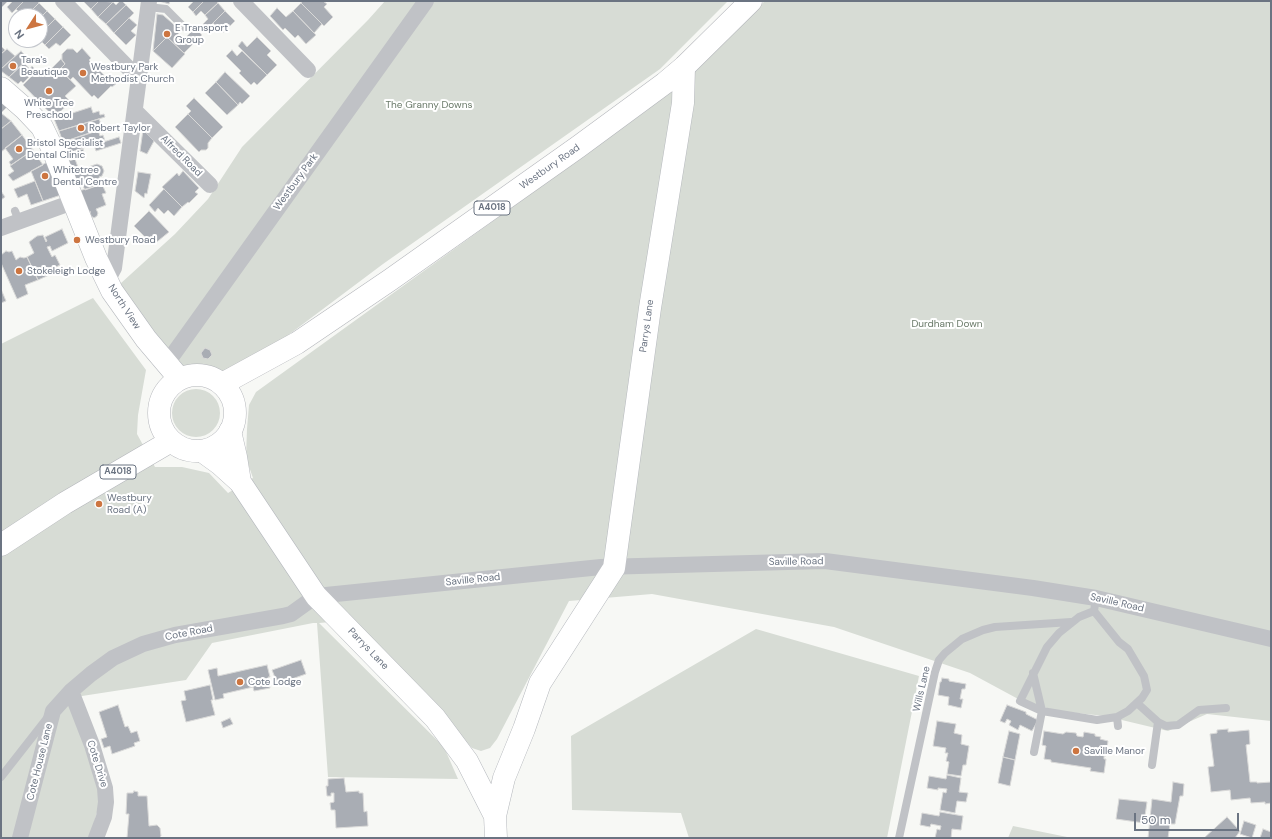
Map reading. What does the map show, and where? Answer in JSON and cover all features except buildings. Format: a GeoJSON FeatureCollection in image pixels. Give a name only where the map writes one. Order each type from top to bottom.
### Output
{"type":"FeatureCollection","features":[{"type":"Feature","properties":{"kind":"main road","name":"Westbury Road"},"geometry":{"type":"LineString","coordinates":[[227,391],[390,280],[572,152],[665,84],[751,1]]}},
{"type":"Feature","properties":{"kind":"main road","name":"Parrys Lane"},"geometry":{"type":"LineString","coordinates":[[496,838],[495,816],[504,778],[540,684],[610,561],[683,103],[684,67]]}},
{"type":"Feature","properties":{"kind":"main road"},"geometry":{"type":"LineString","coordinates":[[665,84],[683,103]]}},
{"type":"Feature","properties":{"kind":"main road","name":"North View"},"geometry":{"type":"LineString","coordinates":[[1,88],[25,109],[42,127],[53,150],[96,258],[112,291],[171,376]]}},
{"type":"Feature","properties":{"kind":"main road"},"geometry":{"type":"LineString","coordinates":[[202,374],[213,378],[227,391],[235,409],[234,421],[230,431],[218,444],[202,450],[185,449],[166,434],[159,417],[159,406],[171,376],[202,374]]}},
{"type":"Feature","properties":{"kind":"main road","name":"Parrys Lane"},"geometry":{"type":"LineString","coordinates":[[230,431],[240,482]]}},
{"type":"Feature","properties":{"kind":"main road","name":"A4018"},"geometry":{"type":"LineString","coordinates":[[1,545],[166,434]]}},
{"type":"Feature","properties":{"kind":"main road","name":"Parrys Lane"},"geometry":{"type":"LineString","coordinates":[[202,450],[240,482],[316,596],[434,718],[467,761],[495,816]]}},
{"type":"Feature","properties":{"kind":"street"},"geometry":{"type":"LineString","coordinates":[[63,1],[139,79]]}},
{"type":"Feature","properties":{"kind":"street"},"geometry":{"type":"LineString","coordinates":[[241,1],[308,70]]}},
{"type":"Feature","properties":{"kind":"street","name":"Westbury Park"},"geometry":{"type":"LineString","coordinates":[[171,376],[180,343],[426,1]]}},
{"type":"Feature","properties":{"kind":"street"},"geometry":{"type":"LineString","coordinates":[[107,281],[114,268],[148,4]]}},
{"type":"Feature","properties":{"kind":"street","name":"Alfred Road"},"geometry":{"type":"LineString","coordinates":[[135,111],[210,185]]}},
{"type":"Feature","properties":{"kind":"street"},"geometry":{"type":"LineString","coordinates":[[1,228],[17,216],[73,202]]}},
{"type":"Feature","properties":{"kind":"street","name":"Saville Road"},"geometry":{"type":"LineString","coordinates":[[316,596],[610,561],[825,561],[1033,588],[1095,605],[1271,639]]}},
{"type":"Feature","properties":{"kind":"street","name":"Cote Road"},"geometry":{"type":"LineString","coordinates":[[71,691],[113,658],[142,644],[175,635],[291,614],[316,596]]}},
{"type":"Feature","properties":{"kind":"street","name":"Cote House Lane"},"geometry":{"type":"LineString","coordinates":[[20,838],[53,711],[71,691]]}},
{"type":"Feature","properties":{"kind":"street","name":"Cote Drive"},"geometry":{"type":"LineString","coordinates":[[71,691],[92,745],[105,788],[106,802],[104,817],[96,838]]}},
{"type":"Feature","properties":{"kind":"lane"},"geometry":{"type":"LineString","coordinates":[[148,4],[166,9],[184,27]]}},
{"type":"Feature","properties":{"kind":"lane"},"geometry":{"type":"LineString","coordinates":[[1095,605],[1119,642],[1128,649],[1144,676],[1147,690],[1137,704],[1118,721],[1097,720],[1042,711],[1020,702],[1033,673],[1048,647],[1059,633],[1071,622],[1095,605]]}},
{"type":"Feature","properties":{"kind":"lane","name":"Wills Lane"},"geometry":{"type":"LineString","coordinates":[[899,838],[935,672],[939,660],[962,639],[983,630],[995,627],[1071,622]]}},
{"type":"Feature","properties":{"kind":"lane"},"geometry":{"type":"LineString","coordinates":[[1033,673],[1042,711],[1034,752]]}},
{"type":"Feature","properties":{"kind":"lane"},"geometry":{"type":"LineString","coordinates":[[1137,704],[1158,722],[1166,726],[1178,725],[1199,710],[1226,708]]}},
{"type":"Feature","properties":{"kind":"lane"},"geometry":{"type":"LineString","coordinates":[[1,776],[53,711]]}},
{"type":"Feature","properties":{"kind":"lane"},"geometry":{"type":"LineString","coordinates":[[1152,765],[1158,722]]}},
{"type":"Feature","properties":{"kind":"green space","name":"The Granny Downs"},"geometry":{"type":"Polygon","coordinates":[[[385,1],[728,1],[660,69],[383,264],[231,378],[170,368],[120,284],[175,234],[208,199],[242,147],[385,1]]]}},
{"type":"Feature","properties":{"kind":"green space","name":"Durdham Down"},"geometry":{"type":"Polygon","coordinates":[[[765,1],[1271,1],[1271,721],[1207,714],[1168,731],[1105,716],[1057,711],[1020,700],[970,673],[834,627],[652,594],[569,601],[497,739],[490,748],[481,751],[472,748],[354,620],[319,623],[444,747],[458,779],[328,777],[317,623],[313,623],[212,643],[186,680],[69,698],[94,768],[100,801],[90,838],[1,838],[1,344],[93,298],[146,370],[138,415],[137,434],[155,467],[182,467],[209,473],[228,493],[253,478],[246,458],[247,429],[249,405],[256,392],[647,110],[765,1]]]}},
{"type":"Feature","properties":{"kind":"green space"},"geometry":{"type":"Polygon","coordinates":[[[191,389],[201,389],[213,396],[220,408],[220,418],[213,430],[201,437],[191,437],[183,433],[176,426],[172,418],[172,408],[176,400],[183,393],[191,389]]]}},
{"type":"Feature","properties":{"kind":"green space"},"geometry":{"type":"Polygon","coordinates":[[[756,629],[919,676],[887,838],[689,838],[681,813],[572,810],[571,736],[756,629]]]}},
{"type":"Feature","properties":{"kind":"green space"},"geometry":{"type":"Polygon","coordinates":[[[1013,826],[1072,838],[1008,838],[1013,826]]]}},
{"type":"Feature","properties":{"kind":"place","name":"E Transport Group"},"geometry":{"type":"Point","coordinates":[167,34]}},
{"type":"Feature","properties":{"kind":"place","name":"Tara's Beautique"},"geometry":{"type":"Point","coordinates":[13,66]}},
{"type":"Feature","properties":{"kind":"place","name":"Westbury Park Methodist Church"},"geometry":{"type":"Point","coordinates":[83,73]}},
{"type":"Feature","properties":{"kind":"place","name":"White Tree Preschool"},"geometry":{"type":"Point","coordinates":[49,91]}},
{"type":"Feature","properties":{"kind":"place","name":"Robert Taylor"},"geometry":{"type":"Point","coordinates":[81,128]}},
{"type":"Feature","properties":{"kind":"place","name":"Bristol Specialist Dental Clinic"},"geometry":{"type":"Point","coordinates":[19,149]}},
{"type":"Feature","properties":{"kind":"place","name":"Whitetree Dental Centre"},"geometry":{"type":"Point","coordinates":[45,176]}},
{"type":"Feature","properties":{"kind":"place","name":"Westbury Road"},"geometry":{"type":"Point","coordinates":[77,240]}},
{"type":"Feature","properties":{"kind":"place","name":"Stokeleigh Lodge"},"geometry":{"type":"Point","coordinates":[19,271]}},
{"type":"Feature","properties":{"kind":"place","name":"Westbury Road (A)"},"geometry":{"type":"Point","coordinates":[99,504]}},
{"type":"Feature","properties":{"kind":"place","name":"Cote Lodge"},"geometry":{"type":"Point","coordinates":[240,682]}},
{"type":"Feature","properties":{"kind":"place","name":"Saville Manor"},"geometry":{"type":"Point","coordinates":[1076,751]}}]}
